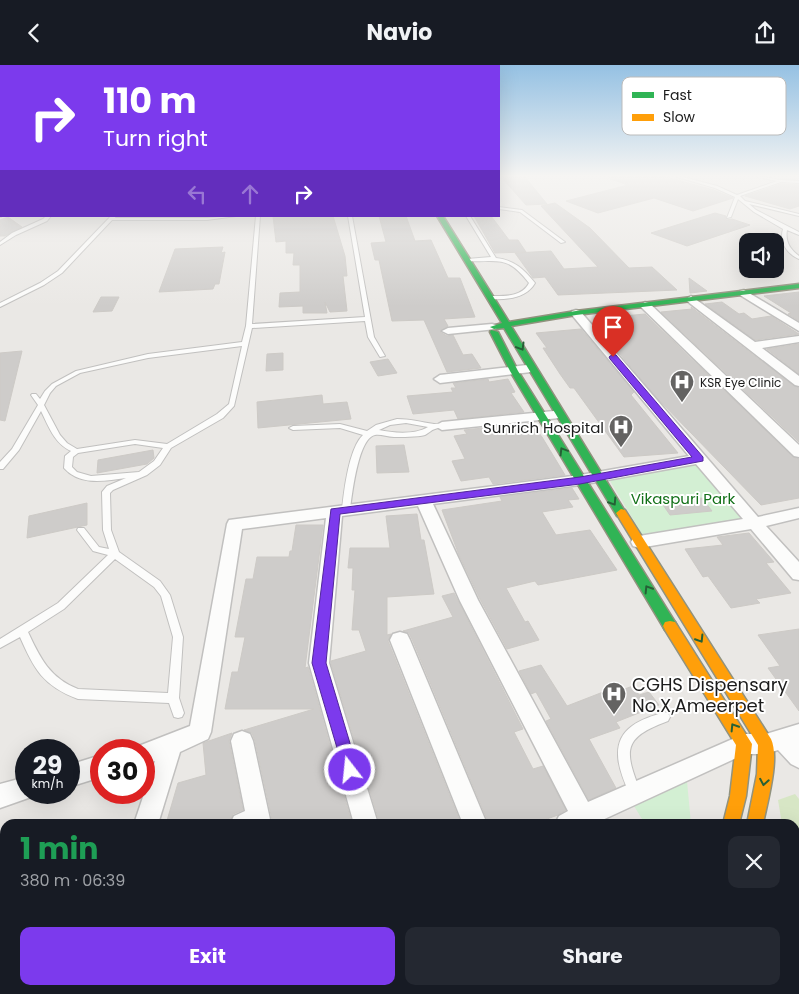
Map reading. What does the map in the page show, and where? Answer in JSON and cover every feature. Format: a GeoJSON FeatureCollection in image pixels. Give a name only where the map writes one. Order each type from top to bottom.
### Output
{"type":"FeatureCollection","features":[{"type":"Feature","properties":{"kind":"main road"},"geometry":{"type":"LineString","coordinates":[[433,219],[473,293]]}},
{"type":"Feature","properties":{"kind":"main road"},"geometry":{"type":"LineString","coordinates":[[442,219],[561,414],[589,478],[773,740]]}},
{"type":"Feature","properties":{"kind":"main road"},"geometry":{"type":"LineString","coordinates":[[773,740],[639,542],[542,416],[514,371],[490,323],[507,324],[576,313],[799,285]]}},
{"type":"Feature","properties":{"kind":"main road"},"geometry":{"type":"LineString","coordinates":[[732,819],[738,796],[773,740]]}},
{"type":"Feature","properties":{"kind":"main road"},"geometry":{"type":"LineString","coordinates":[[756,819],[764,784],[767,759],[773,740]]}},
{"type":"Feature","properties":{"kind":"street"},"geometry":{"type":"LineString","coordinates":[[744,293],[799,328]]}},
{"type":"Feature","properties":{"kind":"street"},"geometry":{"type":"LineString","coordinates":[[691,299],[799,382]]}},
{"type":"Feature","properties":{"kind":"street"},"geometry":{"type":"LineString","coordinates":[[645,305],[799,453]]}},
{"type":"Feature","properties":{"kind":"street"},"geometry":{"type":"LineString","coordinates":[[576,313],[799,574]]}},
{"type":"Feature","properties":{"kind":"street"},"geometry":{"type":"LineString","coordinates":[[448,331],[490,323]]}},
{"type":"Feature","properties":{"kind":"street"},"geometry":{"type":"LineString","coordinates":[[753,347],[799,339]]}},
{"type":"Feature","properties":{"kind":"street"},"geometry":{"type":"LineString","coordinates":[[440,379],[533,369]]}},
{"type":"Feature","properties":{"kind":"street"},"geometry":{"type":"LineString","coordinates":[[438,426],[561,414]]}},
{"type":"Feature","properties":{"kind":"street"},"geometry":{"type":"LineString","coordinates":[[155,750],[200,732],[235,524],[424,501],[589,478],[699,459]]}},
{"type":"Feature","properties":{"kind":"street"},"geometry":{"type":"LineString","coordinates":[[424,501],[469,601],[578,819]]}},
{"type":"Feature","properties":{"kind":"street"},"geometry":{"type":"LineString","coordinates":[[340,511],[319,663],[365,819]]}},
{"type":"Feature","properties":{"kind":"street"},"geometry":{"type":"LineString","coordinates":[[639,542],[755,523],[799,513]]}},
{"type":"Feature","properties":{"kind":"street"},"geometry":{"type":"LineString","coordinates":[[400,640],[473,819]]}},
{"type":"Feature","properties":{"kind":"street"},"geometry":{"type":"LineString","coordinates":[[585,819],[636,793],[773,740],[799,757]]}},
{"type":"Feature","properties":{"kind":"street"},"geometry":{"type":"LineString","coordinates":[[242,741],[253,819]]}},
{"type":"Feature","properties":{"kind":"street"},"geometry":{"type":"LineString","coordinates":[[148,819],[171,745]]}},
{"type":"Feature","properties":{"kind":"street"},"geometry":{"type":"LineString","coordinates":[[0,796],[15,791]]}},
{"type":"Feature","properties":{"kind":"lane"},"geometry":{"type":"LineString","coordinates":[[0,244],[14,234],[46,219]]}},
{"type":"Feature","properties":{"kind":"lane"},"geometry":{"type":"LineString","coordinates":[[0,305],[42,284],[60,272],[111,219]]}},
{"type":"Feature","properties":{"kind":"lane"},"geometry":{"type":"LineString","coordinates":[[115,554],[108,530],[106,492],[114,485],[144,473],[157,463],[168,446],[220,416],[232,405],[249,325],[258,219]]}},
{"type":"Feature","properties":{"kind":"lane"},"geometry":{"type":"LineString","coordinates":[[351,219],[371,337],[382,356]]}},
{"type":"Feature","properties":{"kind":"lane"},"geometry":{"type":"LineString","coordinates":[[470,219],[494,258]]}},
{"type":"Feature","properties":{"kind":"lane"},"geometry":{"type":"LineString","coordinates":[[532,219],[563,242]]}},
{"type":"Feature","properties":{"kind":"lane"},"geometry":{"type":"LineString","coordinates":[[770,219],[799,234]]}},
{"type":"Feature","properties":{"kind":"lane"},"geometry":{"type":"LineString","coordinates":[[785,228],[786,245],[799,258]]}},
{"type":"Feature","properties":{"kind":"lane"},"geometry":{"type":"LineString","coordinates":[[467,260],[494,258],[507,261],[521,268],[532,283],[528,289],[519,294],[491,298]]}},
{"type":"Feature","properties":{"kind":"lane"},"geometry":{"type":"LineString","coordinates":[[249,325],[368,319]]}},
{"type":"Feature","properties":{"kind":"lane"},"geometry":{"type":"LineString","coordinates":[[0,467],[15,450],[47,392],[54,385],[78,372],[156,355],[245,344]]}},
{"type":"Feature","properties":{"kind":"lane"},"geometry":{"type":"LineString","coordinates":[[34,395],[51,422],[56,437],[64,445],[76,451]]}},
{"type":"Feature","properties":{"kind":"lane"},"geometry":{"type":"LineString","coordinates":[[340,511],[347,498],[360,443],[369,434],[391,422],[418,421],[438,426]]}},
{"type":"Feature","properties":{"kind":"lane"},"geometry":{"type":"LineString","coordinates":[[293,429],[340,426],[369,434],[377,432],[393,435],[423,433],[438,426]]}},
{"type":"Feature","properties":{"kind":"lane"},"geometry":{"type":"LineString","coordinates":[[144,473],[87,479],[78,477],[68,468],[69,456],[76,451],[135,443],[168,446]]}},
{"type":"Feature","properties":{"kind":"lane"},"geometry":{"type":"LineString","coordinates":[[80,530],[96,549],[115,554],[157,585],[165,595],[178,637],[173,699],[178,713]]}},
{"type":"Feature","properties":{"kind":"lane"},"geometry":{"type":"LineString","coordinates":[[0,643],[62,606],[115,554]]}},
{"type":"Feature","properties":{"kind":"lane"},"geometry":{"type":"LineString","coordinates":[[22,631],[39,666],[53,683],[64,689],[78,694],[173,699]]}},
{"type":"Feature","properties":{"kind":"lane"},"geometry":{"type":"LineString","coordinates":[[636,793],[625,768],[622,747],[630,734],[646,723],[664,717]]}},
{"type":"Feature","properties":{"kind":"green space","name":"Vikaspuri Park"},"geometry":{"type":"Polygon","coordinates":[[[697,460],[752,522],[645,539],[607,476],[697,460]]]}},
{"type":"Feature","properties":{"kind":"green space"},"geometry":{"type":"Polygon","coordinates":[[[687,781],[691,819],[642,819],[631,801],[687,781]]]}},
{"type":"Feature","properties":{"kind":"green space"},"geometry":{"type":"Polygon","coordinates":[[[795,794],[799,799],[799,819],[781,819],[778,800],[795,794]]]}},
{"type":"Feature","properties":{"kind":"building"},"geometry":{"type":"Polygon","coordinates":[[[11,219],[22,227],[5,236],[0,236],[0,220],[11,219]]]}},
{"type":"Feature","properties":{"kind":"building"},"geometry":{"type":"Polygon","coordinates":[[[273,219],[334,219],[345,256],[347,276],[343,276],[347,311],[330,312],[325,302],[327,313],[303,313],[303,306],[279,307],[280,293],[300,292],[300,265],[293,265],[294,253],[286,253],[286,241],[276,242],[273,219]]]}},
{"type":"Feature","properties":{"kind":"building"},"geometry":{"type":"Polygon","coordinates":[[[380,219],[407,219],[415,241],[431,240],[448,278],[460,278],[475,317],[444,319],[448,326],[440,332],[447,336],[453,335],[463,355],[472,354],[481,368],[447,372],[424,320],[392,321],[379,260],[375,260],[371,243],[386,242],[380,219]]]}},
{"type":"Feature","properties":{"kind":"building"},"geometry":{"type":"Polygon","coordinates":[[[476,219],[494,219],[509,240],[518,240],[526,252],[495,253],[476,219]]]}},
{"type":"Feature","properties":{"kind":"building"},"geometry":{"type":"Polygon","coordinates":[[[553,219],[578,219],[590,228],[629,268],[652,267],[677,290],[558,295],[545,277],[533,278],[515,253],[551,251],[564,269],[598,267],[553,219]]]}},
{"type":"Feature","properties":{"kind":"building"},"geometry":{"type":"Polygon","coordinates":[[[695,219],[733,219],[750,225],[687,246],[651,233],[695,219]]]}},
{"type":"Feature","properties":{"kind":"building"},"geometry":{"type":"Polygon","coordinates":[[[223,247],[221,253],[225,252],[219,284],[215,284],[213,289],[159,292],[175,249],[223,247]]]}},
{"type":"Feature","properties":{"kind":"building"},"geometry":{"type":"Polygon","coordinates":[[[689,278],[707,291],[690,293],[689,278]]]}},
{"type":"Feature","properties":{"kind":"building"},"geometry":{"type":"Polygon","coordinates":[[[799,292],[799,321],[788,314],[791,313],[764,296],[799,292]]]}},
{"type":"Feature","properties":{"kind":"building"},"geometry":{"type":"Polygon","coordinates":[[[101,297],[119,297],[112,311],[93,312],[101,297]]]}},
{"type":"Feature","properties":{"kind":"building"},"geometry":{"type":"Polygon","coordinates":[[[722,302],[739,314],[744,313],[752,319],[771,316],[799,334],[755,340],[705,304],[722,302]]]}},
{"type":"Feature","properties":{"kind":"building"},"geometry":{"type":"Polygon","coordinates":[[[691,307],[799,388],[799,442],[661,312],[692,309],[691,307]]]}},
{"type":"Feature","properties":{"kind":"building"},"geometry":{"type":"Polygon","coordinates":[[[645,314],[793,457],[799,459],[799,498],[761,505],[656,397],[594,323],[616,320],[613,317],[645,314]]]}},
{"type":"Feature","properties":{"kind":"building"},"geometry":{"type":"Polygon","coordinates":[[[581,329],[634,392],[631,395],[678,453],[624,457],[574,388],[570,388],[560,374],[543,348],[547,348],[536,333],[581,329]]]}},
{"type":"Feature","properties":{"kind":"building"},"geometry":{"type":"Polygon","coordinates":[[[799,344],[799,374],[767,349],[799,344]]]}},
{"type":"Feature","properties":{"kind":"building"},"geometry":{"type":"Polygon","coordinates":[[[22,351],[5,421],[0,420],[0,353],[22,351]]]}},
{"type":"Feature","properties":{"kind":"building"},"geometry":{"type":"Polygon","coordinates":[[[283,353],[283,370],[266,371],[267,354],[283,353]]]}},
{"type":"Feature","properties":{"kind":"building"},"geometry":{"type":"Polygon","coordinates":[[[388,359],[397,373],[378,376],[370,362],[388,359]]]}},
{"type":"Feature","properties":{"kind":"building"},"geometry":{"type":"Polygon","coordinates":[[[488,379],[489,382],[508,379],[515,392],[511,393],[524,412],[458,419],[454,410],[413,414],[407,396],[453,392],[451,388],[456,388],[453,383],[488,379]]]}},
{"type":"Feature","properties":{"kind":"building"},"geometry":{"type":"Polygon","coordinates":[[[322,395],[323,404],[347,402],[351,419],[258,428],[257,402],[322,395]]]}},
{"type":"Feature","properties":{"kind":"building"},"geometry":{"type":"Polygon","coordinates":[[[531,423],[542,437],[565,475],[493,484],[489,477],[461,481],[452,461],[465,459],[454,436],[467,434],[464,430],[531,423]]]}},
{"type":"Feature","properties":{"kind":"building"},"geometry":{"type":"Polygon","coordinates":[[[404,445],[409,472],[377,473],[376,446],[404,445]]]}},
{"type":"Feature","properties":{"kind":"building"},"geometry":{"type":"Polygon","coordinates":[[[153,450],[154,458],[147,464],[97,473],[98,460],[153,450]]]}},
{"type":"Feature","properties":{"kind":"building"},"geometry":{"type":"Polygon","coordinates":[[[572,488],[579,499],[568,500],[573,507],[542,512],[556,535],[590,530],[617,570],[538,585],[535,581],[506,588],[525,622],[528,621],[539,640],[507,649],[459,555],[442,510],[502,501],[500,497],[572,488]]]}},
{"type":"Feature","properties":{"kind":"building"},"geometry":{"type":"Polygon","coordinates":[[[702,498],[712,511],[670,515],[661,502],[702,498]]]}},
{"type":"Feature","properties":{"kind":"building"},"geometry":{"type":"Polygon","coordinates":[[[87,503],[87,525],[27,538],[29,516],[87,503]]]}},
{"type":"Feature","properties":{"kind":"building"},"geometry":{"type":"Polygon","coordinates":[[[417,514],[421,540],[424,540],[434,594],[387,597],[387,635],[391,634],[388,641],[459,819],[378,819],[331,663],[331,661],[366,651],[359,630],[352,630],[355,590],[352,590],[353,568],[348,568],[350,548],[390,548],[386,516],[417,514]]]}},
{"type":"Feature","properties":{"kind":"building"},"geometry":{"type":"Polygon","coordinates":[[[296,525],[323,525],[305,668],[308,667],[351,819],[272,819],[255,741],[252,733],[244,730],[314,709],[225,709],[232,672],[238,672],[245,637],[235,637],[246,579],[253,579],[257,557],[289,557],[290,551],[292,551],[296,525]]]}},
{"type":"Feature","properties":{"kind":"building"},"geometry":{"type":"Polygon","coordinates":[[[749,533],[774,562],[766,563],[791,593],[756,599],[760,603],[731,608],[708,576],[703,577],[685,549],[723,545],[717,537],[749,533]]]}},
{"type":"Feature","properties":{"kind":"building"},"geometry":{"type":"Polygon","coordinates":[[[454,593],[523,729],[514,732],[533,769],[543,766],[566,810],[558,815],[547,819],[487,819],[412,639],[409,633],[403,631],[453,617],[442,596],[454,593]]]}},
{"type":"Feature","properties":{"kind":"building"},"geometry":{"type":"Polygon","coordinates":[[[799,629],[799,711],[768,668],[780,666],[758,635],[799,629]]]}},
{"type":"Feature","properties":{"kind":"building"},"geometry":{"type":"Polygon","coordinates":[[[541,665],[567,706],[616,687],[619,691],[633,686],[639,695],[649,692],[659,705],[616,722],[620,728],[589,739],[616,788],[589,800],[546,721],[551,719],[536,692],[531,694],[519,671],[541,665]]]}},
{"type":"Feature","properties":{"kind":"building"},"geometry":{"type":"Polygon","coordinates":[[[232,733],[229,741],[243,810],[233,814],[230,819],[167,819],[178,783],[206,775],[203,743],[232,733]]]}},
{"type":"Feature","properties":{"kind":"traffic: fast"},"geometry":{"type":"LineString","coordinates":[[442,219],[621,513]]}},
{"type":"Feature","properties":{"kind":"traffic: fast"},"geometry":{"type":"LineString","coordinates":[[494,327],[576,313],[799,286]]}},
{"type":"Feature","properties":{"kind":"traffic: fast"},"geometry":{"type":"LineString","coordinates":[[494,332],[514,371],[670,626]]}},
{"type":"Feature","properties":{"kind":"traffic: slow"},"geometry":{"type":"LineString","coordinates":[[621,513],[766,744],[765,774],[756,819]]}},
{"type":"Feature","properties":{"kind":"traffic: slow"},"geometry":{"type":"LineString","coordinates":[[670,626],[744,744],[738,796],[732,819]]}},
{"type":"Feature","properties":{"kind":"place","name":"KSR Eye Clinic"},"geometry":{"type":"Point","coordinates":[682,403]}},
{"type":"Feature","properties":{"kind":"place","name":"Sunrich Hospital"},"geometry":{"type":"Point","coordinates":[621,448]}},
{"type":"Feature","properties":{"kind":"place","name":"CGHS Dispensary No.X,Ameerpet"},"geometry":{"type":"Point","coordinates":[614,715]}},
{"type":"Feature","properties":{"kind":"route"},"geometry":{"type":"LineString","coordinates":[[350,770],[319,663],[335,511],[580,480],[699,459],[613,357]]}}]}
